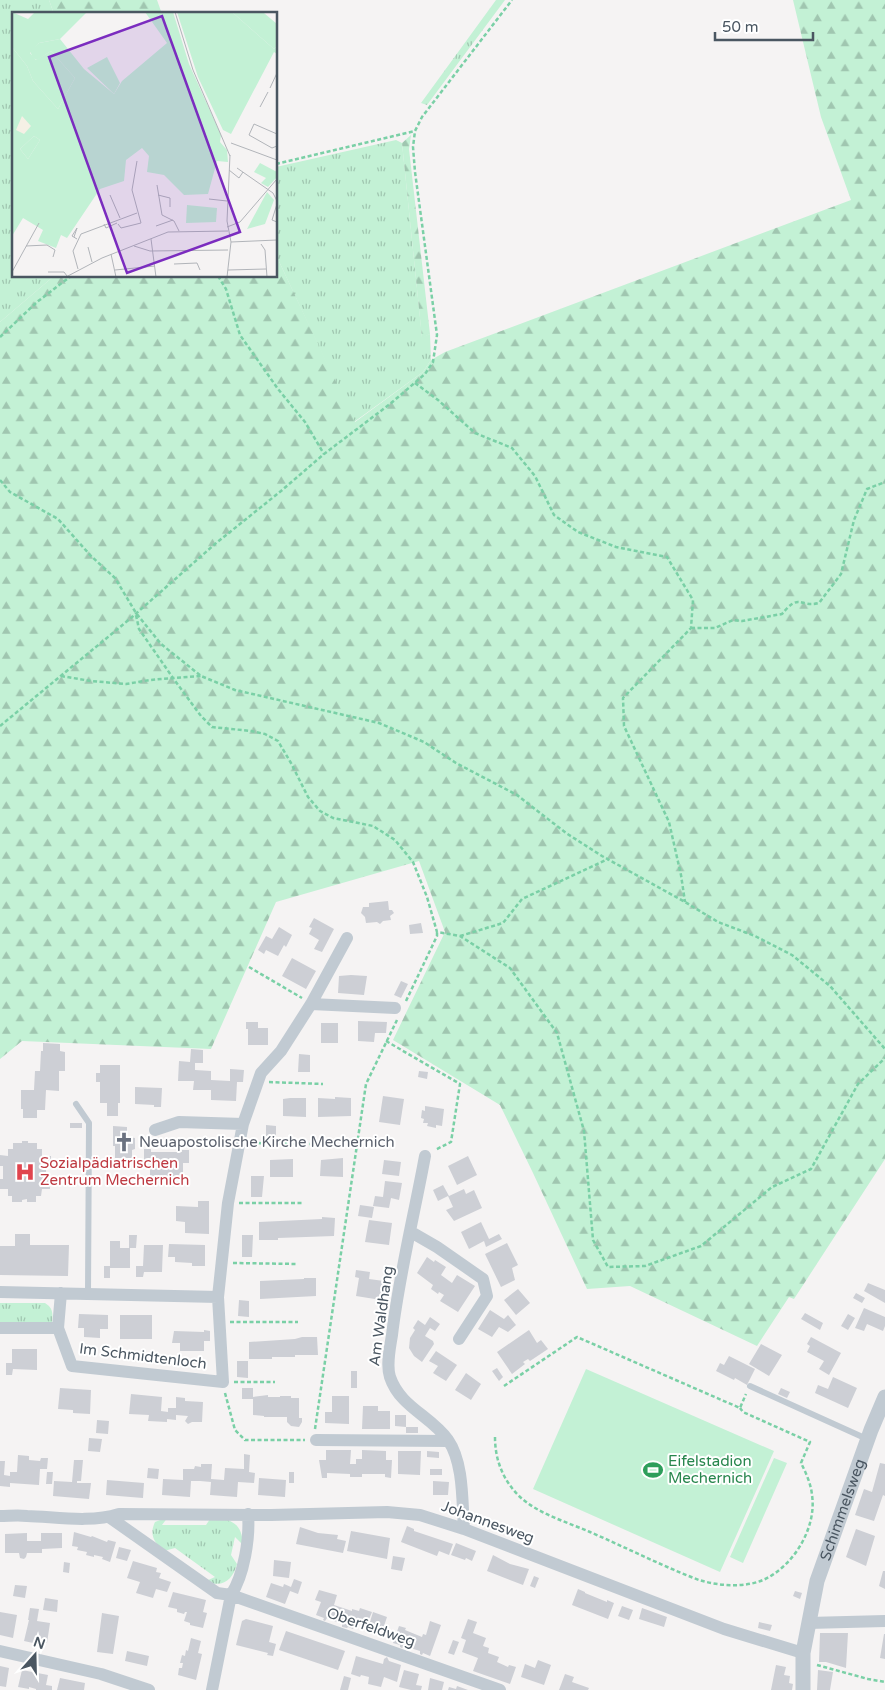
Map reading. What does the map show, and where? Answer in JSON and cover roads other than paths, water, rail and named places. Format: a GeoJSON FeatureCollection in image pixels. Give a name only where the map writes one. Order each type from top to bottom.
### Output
{"type":"FeatureCollection","features":[{"type":"Feature","properties":{"kind":"street","name":"Im Schmidtenloch"},"geometry":{"type":"LineString","coordinates":[[61,1293],[58,1328],[72,1366],[222,1382],[218,1297],[228,1203],[243,1124],[261,1072],[281,1051],[311,1004],[346,938]]}},
{"type":"Feature","properties":{"kind":"street"},"geometry":{"type":"LineString","coordinates":[[311,1004],[398,1011]]}},
{"type":"Feature","properties":{"kind":"street"},"geometry":{"type":"LineString","coordinates":[[155,1130],[178,1122],[243,1124]]}},
{"type":"Feature","properties":{"kind":"street","name":"Am Waldhang"},"geometry":{"type":"LineString","coordinates":[[425,1156],[395,1308],[389,1375],[397,1392],[410,1407],[439,1430],[454,1450],[460,1475],[464,1529]]}},
{"type":"Feature","properties":{"kind":"street"},"geometry":{"type":"LineString","coordinates":[[411,1232],[483,1278],[488,1296],[459,1339]]}},
{"type":"Feature","properties":{"kind":"street"},"geometry":{"type":"LineString","coordinates":[[0,1292],[218,1297]]}},
{"type":"Feature","properties":{"kind":"street"},"geometry":{"type":"LineString","coordinates":[[0,1328],[58,1328]]}},
{"type":"Feature","properties":{"kind":"street","name":"Schimmelsweg"},"geometry":{"type":"LineString","coordinates":[[803,1690],[803,1657],[817,1581],[885,1397]]}},
{"type":"Feature","properties":{"kind":"street"},"geometry":{"type":"LineString","coordinates":[[315,1440],[448,1441]]}},
{"type":"Feature","properties":{"kind":"street","name":"Johannesweg"},"geometry":{"type":"LineString","coordinates":[[0,1516],[58,1518],[109,1517],[120,1514],[387,1512],[420,1515],[464,1529],[724,1629],[803,1657]]}},
{"type":"Feature","properties":{"kind":"street"},"geometry":{"type":"LineString","coordinates":[[137,1536],[134,1524],[146,1514]]}},
{"type":"Feature","properties":{"kind":"street"},"geometry":{"type":"LineString","coordinates":[[212,1690],[231,1595],[238,1584],[249,1529],[248,1514]]}},
{"type":"Feature","properties":{"kind":"street"},"geometry":{"type":"LineString","coordinates":[[109,1517],[217,1593],[231,1595]]}},
{"type":"Feature","properties":{"kind":"street","name":"Oberfeldweg"},"geometry":{"type":"LineString","coordinates":[[231,1595],[500,1690]]}},
{"type":"Feature","properties":{"kind":"street"},"geometry":{"type":"LineString","coordinates":[[808,1623],[885,1621]]}},
{"type":"Feature","properties":{"kind":"street"},"geometry":{"type":"LineString","coordinates":[[0,1652],[101,1674],[149,1690]]}},
{"type":"Feature","properties":{"kind":"lane"},"geometry":{"type":"LineString","coordinates":[[76,1104],[89,1123],[88,1293]]}},
{"type":"Feature","properties":{"kind":"lane"},"geometry":{"type":"LineString","coordinates":[[749,1388],[868,1439]]}},
{"type":"Feature","properties":{"kind":"place","name":"Neuapostolische Kirche Mechernich"},"geometry":{"type":"Point","coordinates":[124,1142]}},
{"type":"Feature","properties":{"kind":"place","name":"Sozialpädiatrischen Zentrum Mechernich"},"geometry":{"type":"Point","coordinates":[25,1172]}},
{"type":"Feature","properties":{"kind":"place","name":"Eifelstadion Mechernich"},"geometry":{"type":"Point","coordinates":[653,1470]}}]}
